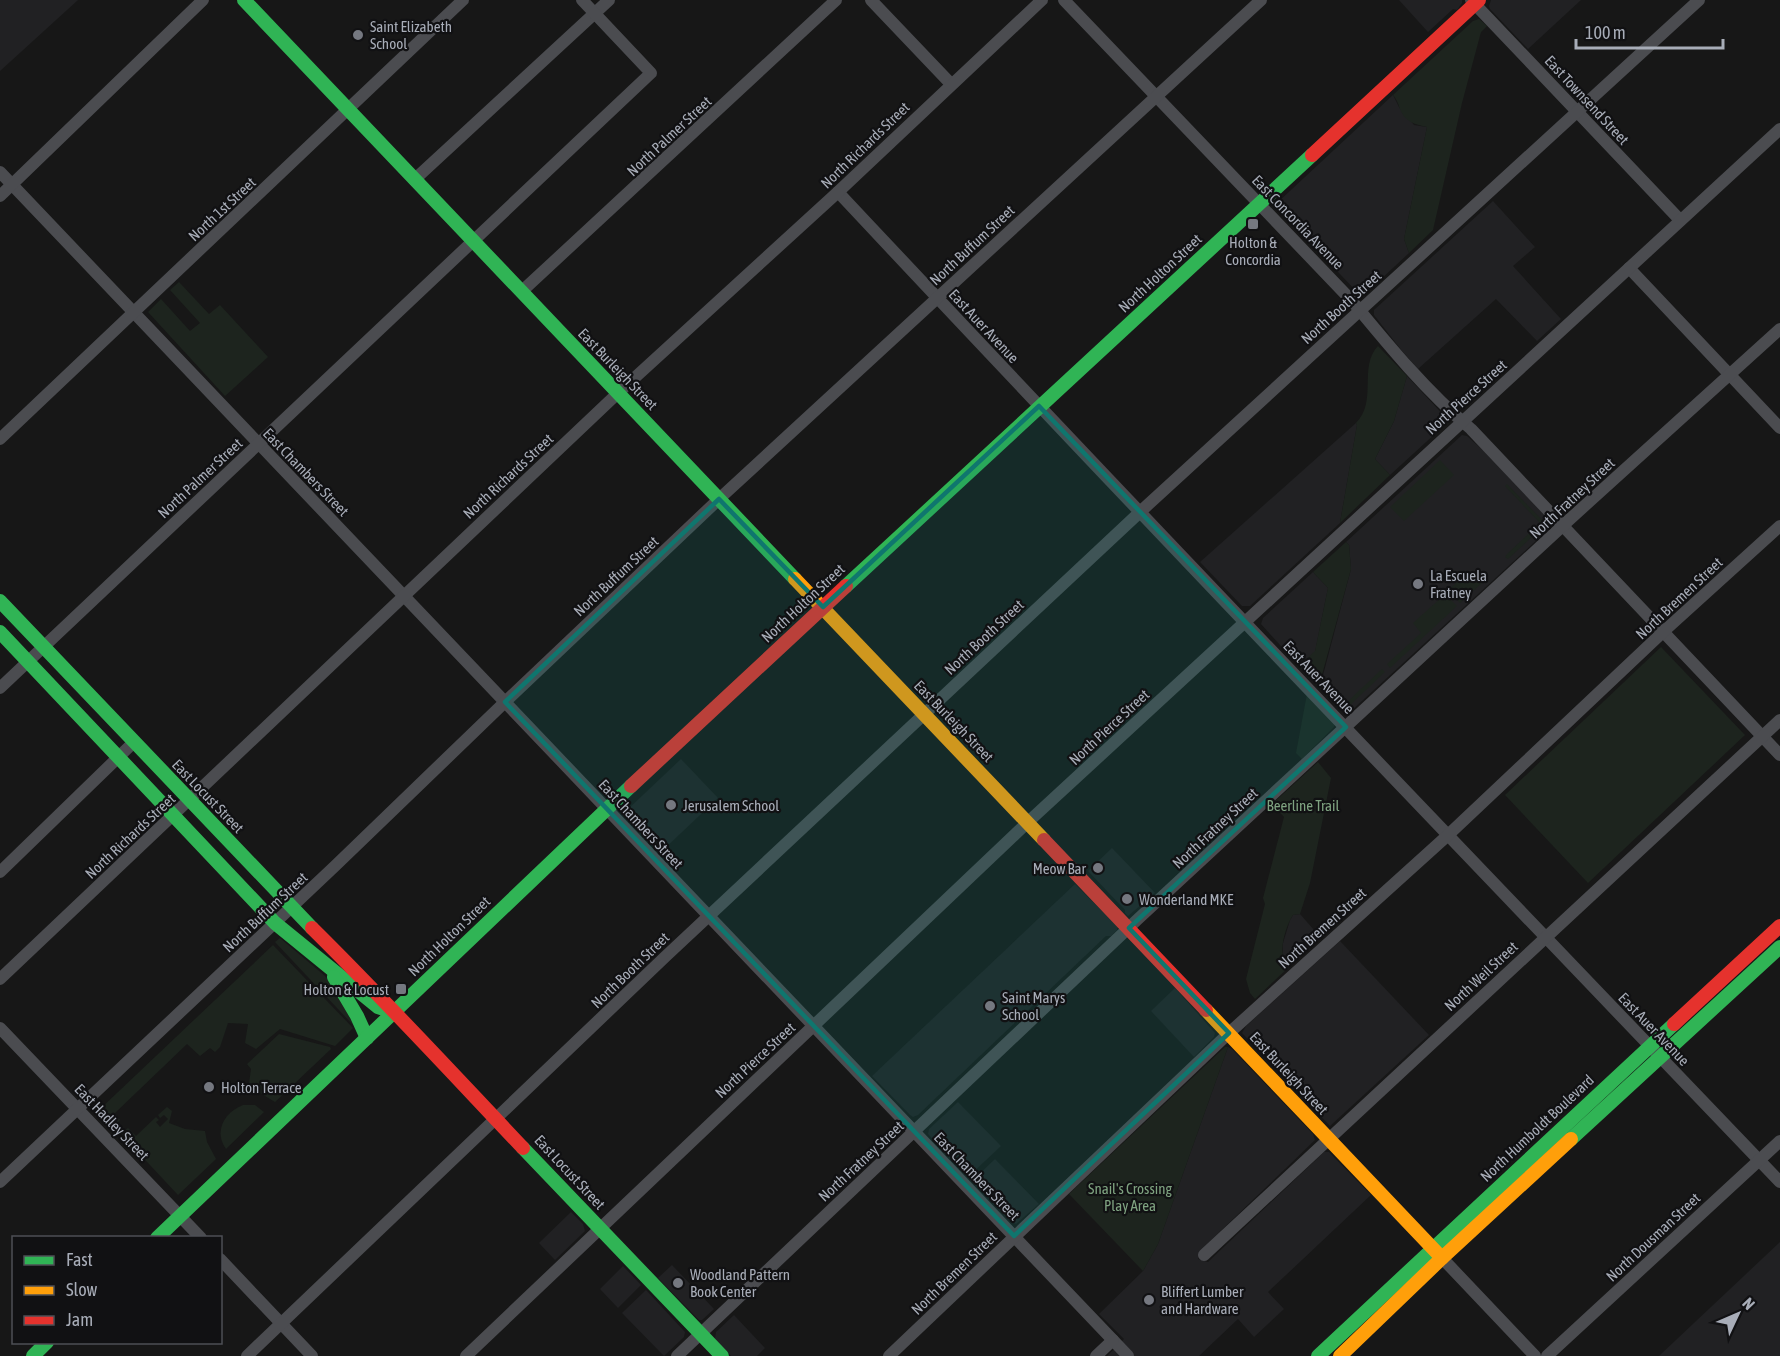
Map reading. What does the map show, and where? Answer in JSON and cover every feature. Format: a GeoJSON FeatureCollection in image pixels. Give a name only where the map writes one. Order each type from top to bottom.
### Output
{"type":"FeatureCollection","features":[{"type":"Feature","properties":{"kind":"main road","name":"East Burleigh Street"},"geometry":{"type":"LineString","coordinates":[[243,0],[1437,1253]]}},
{"type":"Feature","properties":{"kind":"main road","name":"North Holton Street"},"geometry":{"type":"LineString","coordinates":[[159,1236],[606,809],[1475,1]]}},
{"type":"Feature","properties":{"kind":"main road","name":"East Locust Street"},"geometry":{"type":"LineString","coordinates":[[0,601],[291,908],[376,991],[393,1012],[722,1356]]}},
{"type":"Feature","properties":{"kind":"main road","name":"East Locust Street"},"geometry":{"type":"LineString","coordinates":[[0,632],[275,923],[378,1007],[393,1012]]}},
{"type":"Feature","properties":{"kind":"main road","name":"North Humboldt Boulevard"},"geometry":{"type":"LineString","coordinates":[[1340,1356],[1437,1253],[1650,1047],[1780,926]]}},
{"type":"Feature","properties":{"kind":"main road","name":"North Humboldt Boulevard"},"geometry":{"type":"LineString","coordinates":[[1323,1354],[1660,1057],[1780,947]]}},
{"type":"Feature","properties":{"kind":"main road"},"geometry":{"type":"LineString","coordinates":[[327,966],[357,1016],[367,1038]]}},
{"type":"Feature","properties":{"kind":"main road"},"geometry":{"type":"LineString","coordinates":[[33,1356],[45,1344]]}},
{"type":"Feature","properties":{"kind":"street"},"geometry":{"type":"LineString","coordinates":[[0,196],[203,0]]}},
{"type":"Feature","properties":{"kind":"street","name":"North 1st Street"},"geometry":{"type":"LineString","coordinates":[[0,439],[463,0]]}},
{"type":"Feature","properties":{"kind":"street"},"geometry":{"type":"LineString","coordinates":[[582,0],[595,13]]}},
{"type":"Feature","properties":{"kind":"street"},"geometry":{"type":"LineString","coordinates":[[414,180],[609,0]]}},
{"type":"Feature","properties":{"kind":"street","name":"North Palmer Street"},"geometry":{"type":"LineString","coordinates":[[521,292],[836,0]]}},
{"type":"Feature","properties":{"kind":"street"},"geometry":{"type":"LineString","coordinates":[[871,0],[951,84]]}},
{"type":"Feature","properties":{"kind":"street","name":"North Richards Street"},"geometry":{"type":"LineString","coordinates":[[0,979],[618,393],[838,192],[1042,0]]}},
{"type":"Feature","properties":{"kind":"street","name":"East Concordia Avenue"},"geometry":{"type":"LineString","coordinates":[[1064,0],[1360,310],[1393,351],[1780,755]]}},
{"type":"Feature","properties":{"kind":"street","name":"North Buffum Street"},"geometry":{"type":"LineString","coordinates":[[0,1182],[719,499],[1261,0]]}},
{"type":"Feature","properties":{"kind":"street","name":"North Booth Street"},"geometry":{"type":"LineString","coordinates":[[247,1356],[666,956],[1140,512],[1699,0]]}},
{"type":"Feature","properties":{"kind":"street","name":"East Townsend Street"},"geometry":{"type":"LineString","coordinates":[[1475,1],[1680,220]]}},
{"type":"Feature","properties":{"kind":"street","name":"North Palmer Street"},"geometry":{"type":"LineString","coordinates":[[0,688],[651,73],[595,13]]}},
{"type":"Feature","properties":{"kind":"street","name":"North Pierce Street"},"geometry":{"type":"LineString","coordinates":[[466,1356],[1028,822],[1780,129]]}},
{"type":"Feature","properties":{"kind":"street","name":"East Chambers Street"},"geometry":{"type":"LineString","coordinates":[[0,172],[1128,1356]]}},
{"type":"Feature","properties":{"kind":"street","name":"East Auer Avenue"},"geometry":{"type":"LineString","coordinates":[[838,192],[1447,836],[1780,1182]]}},
{"type":"Feature","properties":{"kind":"street"},"geometry":{"type":"LineString","coordinates":[[1629,268],[1780,428]]}},
{"type":"Feature","properties":{"kind":"street","name":"North Fratney Street"},"geometry":{"type":"LineString","coordinates":[[677,1356],[1129,928],[1563,526],[1780,329]]}},
{"type":"Feature","properties":{"kind":"street","name":"North Bremen Street"},"geometry":{"type":"LineString","coordinates":[[889,1356],[1229,1033],[1447,836],[1663,632],[1780,526]]}},
{"type":"Feature","properties":{"kind":"street","name":"North Weil Street"},"geometry":{"type":"LineString","coordinates":[[1204,1255],[1780,720]]}},
{"type":"Feature","properties":{"kind":"street"},"geometry":{"type":"LineString","coordinates":[[0,872],[134,742]]}},
{"type":"Feature","properties":{"kind":"street","name":"East Hadley Street"},"geometry":{"type":"LineString","coordinates":[[0,1028],[199,1236]]}},
{"type":"Feature","properties":{"kind":"street","name":"North Dousman Street"},"geometry":{"type":"LineString","coordinates":[[1547,1356],[1780,1141]]}},
{"type":"Feature","properties":{"kind":"street","name":"East Burleigh Street"},"geometry":{"type":"LineString","coordinates":[[1437,1253],[1534,1356]]}},
{"type":"Feature","properties":{"kind":"street"},"geometry":{"type":"LineString","coordinates":[[222,1261],[312,1356]]}},
{"type":"Feature","properties":{"kind":"street"},"geometry":{"type":"LineString","coordinates":[[1096,1356],[1113,1340]]}},
{"type":"Feature","properties":{"kind":"highlighted area"},"geometry":{"type":"Polygon","coordinates":[[[1039,406],[1346,727],[1129,928],[1229,1033],[1014,1236],[505,702],[719,499],[823,607],[1039,406]]]}},
{"type":"Feature","properties":{"kind":"shaded area"},"geometry":{"type":"Polygon","coordinates":[[[0,0],[78,0],[0,71],[0,0]]]}},
{"type":"Feature","properties":{"kind":"shaded area"},"geometry":{"type":"Polygon","coordinates":[[[1399,0],[1462,0],[1462,3],[1457,10],[1453,9],[1428,32],[1399,0]]]}},
{"type":"Feature","properties":{"kind":"shaded area"},"geometry":{"type":"Polygon","coordinates":[[[1491,0],[1581,0],[1528,49],[1490,9],[1491,0]]]}},
{"type":"Feature","properties":{"kind":"shaded area"},"geometry":{"type":"Polygon","coordinates":[[[1393,95],[1399,107],[1414,125],[1427,127],[1404,239],[1409,253],[1365,294],[1360,295],[1277,208],[1276,204],[1393,95]]]}},
{"type":"Feature","properties":{"kind":"shaded area"},"geometry":{"type":"Polygon","coordinates":[[[1493,201],[1535,247],[1513,266],[1561,319],[1537,341],[1496,299],[1418,369],[1374,315],[1374,310],[1493,201]]]}},
{"type":"Feature","properties":{"kind":"shaded area"},"geometry":{"type":"Polygon","coordinates":[[[1407,376],[1449,421],[1390,475],[1375,459],[1394,421],[1407,376]]]}},
{"type":"Feature","properties":{"kind":"shaded area"},"geometry":{"type":"Polygon","coordinates":[[[1356,423],[1340,523],[1250,606],[1242,606],[1200,562],[1356,423]]]}},
{"type":"Feature","properties":{"kind":"shaded area","name":"La Escuela Fratney"},"geometry":{"type":"Polygon","coordinates":[[[1462,435],[1467,436],[1484,451],[1550,520],[1551,527],[1350,712],[1345,713],[1317,685],[1322,679],[1351,569],[1349,545],[1346,542],[1462,435]]]}},
{"type":"Feature","properties":{"kind":"shaded area"},"geometry":{"type":"Polygon","coordinates":[[[1313,572],[1328,588],[1315,652],[1299,666],[1261,624],[1263,618],[1313,572]]]}},
{"type":"Feature","properties":{"kind":"shaded area","name":"Jerusalem School"},"geometry":{"type":"Polygon","coordinates":[[[681,759],[718,798],[662,851],[625,812],[681,759]]]}},
{"type":"Feature","properties":{"kind":"shaded area"},"geometry":{"type":"Polygon","coordinates":[[[1112,848],[1155,893],[1128,916],[1088,871],[1112,848]]]}},
{"type":"Feature","properties":{"kind":"shaded area","name":"Saint Marys School"},"geometry":{"type":"Polygon","coordinates":[[[1075,884],[1118,927],[1117,930],[1111,936],[1106,936],[918,1115],[913,1117],[910,1115],[872,1076],[1075,884]]]}},
{"type":"Feature","properties":{"kind":"shaded area"},"geometry":{"type":"Polygon","coordinates":[[[1300,914],[1321,938],[1290,966],[1283,957],[1283,943],[1290,920],[1293,915],[1300,914]]]}},
{"type":"Feature","properties":{"kind":"shaded area"},"geometry":{"type":"Polygon","coordinates":[[[1340,941],[1429,1035],[1330,1126],[1242,1033],[1246,1026],[1340,941]]]}},
{"type":"Feature","properties":{"kind":"shaded area"},"geometry":{"type":"Polygon","coordinates":[[[1175,988],[1215,1033],[1214,1037],[1194,1057],[1151,1011],[1175,988]]]}},
{"type":"Feature","properties":{"kind":"shaded area"},"geometry":{"type":"Polygon","coordinates":[[[1228,1047],[1313,1134],[1315,1140],[1204,1247],[1198,1259],[1208,1262],[1324,1152],[1329,1152],[1371,1195],[1268,1292],[1284,1309],[1254,1337],[1238,1319],[1199,1356],[1107,1356],[1124,1339],[1099,1314],[1143,1271],[1158,1244],[1228,1047]]]}},
{"type":"Feature","properties":{"kind":"shaded area"},"geometry":{"type":"Polygon","coordinates":[[[958,1102],[1001,1146],[968,1177],[928,1134],[929,1129],[958,1102]]]}},
{"type":"Feature","properties":{"kind":"shaded area"},"geometry":{"type":"Polygon","coordinates":[[[995,1159],[1039,1204],[1016,1224],[972,1181],[995,1159]]]}},
{"type":"Feature","properties":{"kind":"shaded area"},"geometry":{"type":"Polygon","coordinates":[[[571,1212],[583,1224],[585,1231],[555,1260],[539,1243],[571,1212]]]}},
{"type":"Feature","properties":{"kind":"shaded area"},"geometry":{"type":"Polygon","coordinates":[[[1780,1242],[1780,1356],[1659,1356],[1780,1242]]]}},
{"type":"Feature","properties":{"kind":"shaded area"},"geometry":{"type":"Polygon","coordinates":[[[672,1265],[714,1309],[702,1320],[699,1320],[658,1278],[672,1265]]]}},
{"type":"Feature","properties":{"kind":"shaded area"},"geometry":{"type":"Polygon","coordinates":[[[623,1266],[641,1285],[618,1308],[600,1289],[623,1266]]]}},
{"type":"Feature","properties":{"kind":"shaded area"},"geometry":{"type":"Polygon","coordinates":[[[646,1290],[685,1332],[684,1337],[664,1356],[622,1313],[646,1290]]]}},
{"type":"Feature","properties":{"kind":"shaded area"},"geometry":{"type":"Polygon","coordinates":[[[734,1315],[765,1348],[757,1356],[731,1356],[715,1339],[716,1332],[734,1315]]]}},
{"type":"Feature","properties":{"kind":"green space"},"geometry":{"type":"Polygon","coordinates":[[[1479,19],[1487,26],[1481,32],[1462,103],[1433,230],[1409,253],[1404,239],[1427,127],[1407,120],[1393,95],[1473,21],[1479,19]]]}},
{"type":"Feature","properties":{"kind":"green space"},"geometry":{"type":"Polygon","coordinates":[[[179,282],[209,314],[220,305],[268,357],[225,396],[148,312],[161,299],[190,331],[200,323],[170,290],[179,282]]]}},
{"type":"Feature","properties":{"kind":"green space"},"geometry":{"type":"Polygon","coordinates":[[[1378,346],[1407,376],[1394,421],[1375,459],[1390,475],[1340,523],[1356,423],[1366,405],[1369,364],[1378,346]]]}},
{"type":"Feature","properties":{"kind":"green space"},"geometry":{"type":"Polygon","coordinates":[[[1440,460],[1454,475],[1404,521],[1390,507],[1440,460]]]}},
{"type":"Feature","properties":{"kind":"green space"},"geometry":{"type":"Polygon","coordinates":[[[1507,484],[1546,524],[1508,559],[1505,557],[1507,554],[1540,523],[1505,486],[1507,484]]]}},
{"type":"Feature","properties":{"kind":"green space"},"geometry":{"type":"Polygon","coordinates":[[[1346,542],[1349,545],[1351,569],[1320,682],[1317,685],[1299,666],[1315,651],[1328,588],[1313,572],[1346,542]]]}},
{"type":"Feature","properties":{"kind":"green space"},"geometry":{"type":"Polygon","coordinates":[[[1474,575],[1482,583],[1460,603],[1450,589],[1457,582],[1474,575]]]}},
{"type":"Feature","properties":{"kind":"green space"},"geometry":{"type":"Polygon","coordinates":[[[1443,596],[1447,596],[1457,606],[1390,668],[1387,664],[1421,633],[1413,623],[1443,596]]]}},
{"type":"Feature","properties":{"kind":"green space"},"geometry":{"type":"Polygon","coordinates":[[[1661,647],[1745,735],[1588,883],[1505,795],[1661,647]]]}},
{"type":"Feature","properties":{"kind":"green space"},"geometry":{"type":"Polygon","coordinates":[[[1382,669],[1385,672],[1347,708],[1320,682],[1325,684],[1345,704],[1382,669]]]}},
{"type":"Feature","properties":{"kind":"green space","name":"Beerline Trail"},"geometry":{"type":"Polygon","coordinates":[[[1307,694],[1335,724],[1302,759],[1296,753],[1307,694]]]}},
{"type":"Feature","properties":{"kind":"green space","name":"Beerline Trail"},"geometry":{"type":"Polygon","coordinates":[[[1318,762],[1331,778],[1310,883],[1300,914],[1293,915],[1284,936],[1283,953],[1290,966],[1255,999],[1250,993],[1246,979],[1265,904],[1263,898],[1284,817],[1272,804],[1318,762]]]}},
{"type":"Feature","properties":{"kind":"green space"},"geometry":{"type":"Polygon","coordinates":[[[280,938],[325,976],[333,986],[354,1026],[275,942],[280,938]]]}},
{"type":"Feature","properties":{"kind":"green space"},"geometry":{"type":"Polygon","coordinates":[[[273,945],[353,1028],[335,1046],[280,1029],[256,1049],[245,1043],[248,1024],[228,1023],[220,1047],[215,1052],[210,1048],[200,1056],[187,1044],[115,1113],[120,1120],[114,1126],[98,1111],[273,945]]]}},
{"type":"Feature","properties":{"kind":"green space"},"geometry":{"type":"Polygon","coordinates":[[[279,1034],[331,1049],[275,1102],[260,1093],[248,1090],[251,1069],[247,1064],[279,1034]]]}},
{"type":"Feature","properties":{"kind":"green space","name":"Snail's Crossing Play Area"},"geometry":{"type":"Polygon","coordinates":[[[1225,1047],[1228,1047],[1158,1244],[1143,1271],[1069,1194],[1225,1047]]]}},
{"type":"Feature","properties":{"kind":"green space"},"geometry":{"type":"Polygon","coordinates":[[[243,1105],[255,1105],[264,1112],[226,1149],[221,1136],[223,1123],[231,1112],[243,1105]]]}},
{"type":"Feature","properties":{"kind":"green space"},"geometry":{"type":"Polygon","coordinates":[[[167,1107],[172,1111],[169,1123],[185,1129],[205,1131],[207,1142],[216,1159],[178,1195],[121,1134],[128,1128],[136,1136],[156,1117],[159,1120],[156,1122],[160,1127],[168,1119],[164,1115],[160,1118],[158,1115],[167,1107]]]}},
{"type":"Feature","properties":{"kind":"traffic: fast"},"geometry":{"type":"LineString","coordinates":[[244,0],[795,579]]}},
{"type":"Feature","properties":{"kind":"traffic: fast"},"geometry":{"type":"LineString","coordinates":[[846,586],[1312,155]]}},
{"type":"Feature","properties":{"kind":"traffic: fast"},"geometry":{"type":"LineString","coordinates":[[0,601],[312,928]]}},
{"type":"Feature","properties":{"kind":"traffic: fast"},"geometry":{"type":"LineString","coordinates":[[0,632],[275,923],[378,1007],[384,1009]]}},
{"type":"Feature","properties":{"kind":"traffic: fast"},"geometry":{"type":"LineString","coordinates":[[159,1236],[631,786]]}},
{"type":"Feature","properties":{"kind":"traffic: fast"},"geometry":{"type":"LineString","coordinates":[[1571,1139],[1780,947]]}},
{"type":"Feature","properties":{"kind":"traffic: fast"},"geometry":{"type":"LineString","coordinates":[[334,977],[367,1038]]}},
{"type":"Feature","properties":{"kind":"traffic: fast"},"geometry":{"type":"LineString","coordinates":[[1318,1356],[1674,1024]]}},
{"type":"Feature","properties":{"kind":"traffic: fast"},"geometry":{"type":"LineString","coordinates":[[523,1148],[722,1356]]}},
{"type":"Feature","properties":{"kind":"traffic: fast"},"geometry":{"type":"LineString","coordinates":[[33,1356],[45,1344]]}},
{"type":"Feature","properties":{"kind":"traffic: slow"},"geometry":{"type":"LineString","coordinates":[[795,579],[1044,840]]}},
{"type":"Feature","properties":{"kind":"traffic: slow"},"geometry":{"type":"LineString","coordinates":[[1206,1010],[1442,1258]]}},
{"type":"Feature","properties":{"kind":"traffic: slow"},"geometry":{"type":"LineString","coordinates":[[1340,1356],[1571,1139]]}},
{"type":"Feature","properties":{"kind":"traffic: jam"},"geometry":{"type":"LineString","coordinates":[[1312,155],[1479,0]]}},
{"type":"Feature","properties":{"kind":"traffic: jam"},"geometry":{"type":"LineString","coordinates":[[631,786],[846,586]]}},
{"type":"Feature","properties":{"kind":"traffic: jam"},"geometry":{"type":"LineString","coordinates":[[1044,840],[1206,1010]]}},
{"type":"Feature","properties":{"kind":"traffic: jam"},"geometry":{"type":"LineString","coordinates":[[1674,1024],[1780,926]]}},
{"type":"Feature","properties":{"kind":"traffic: jam"},"geometry":{"type":"LineString","coordinates":[[312,928],[523,1148]]}},
{"type":"Feature","properties":{"kind":"place","name":"Saint Elizabeth School"},"geometry":{"type":"Point","coordinates":[358,35]}},
{"type":"Feature","properties":{"kind":"place","name":"Holton & Concordia"},"geometry":{"type":"Point","coordinates":[1253,224]}},
{"type":"Feature","properties":{"kind":"place","name":"La Escuela Fratney"},"geometry":{"type":"Point","coordinates":[1418,584]}},
{"type":"Feature","properties":{"kind":"place","name":"Jerusalem School"},"geometry":{"type":"Point","coordinates":[671,805]}},
{"type":"Feature","properties":{"kind":"place","name":"Meow Bar"},"geometry":{"type":"Point","coordinates":[1098,868]}},
{"type":"Feature","properties":{"kind":"place","name":"Wonderland MKE"},"geometry":{"type":"Point","coordinates":[1127,899]}},
{"type":"Feature","properties":{"kind":"place","name":"Holton & Locust"},"geometry":{"type":"Point","coordinates":[401,989]}},
{"type":"Feature","properties":{"kind":"place","name":"Saint Marys School"},"geometry":{"type":"Point","coordinates":[990,1006]}},
{"type":"Feature","properties":{"kind":"place","name":"Holton Terrace"},"geometry":{"type":"Point","coordinates":[209,1087]}},
{"type":"Feature","properties":{"kind":"place","name":"Woodland Pattern Book Center"},"geometry":{"type":"Point","coordinates":[678,1283]}},
{"type":"Feature","properties":{"kind":"place","name":"Bliffert Lumber and Hardware"},"geometry":{"type":"Point","coordinates":[1149,1300]}}]}
